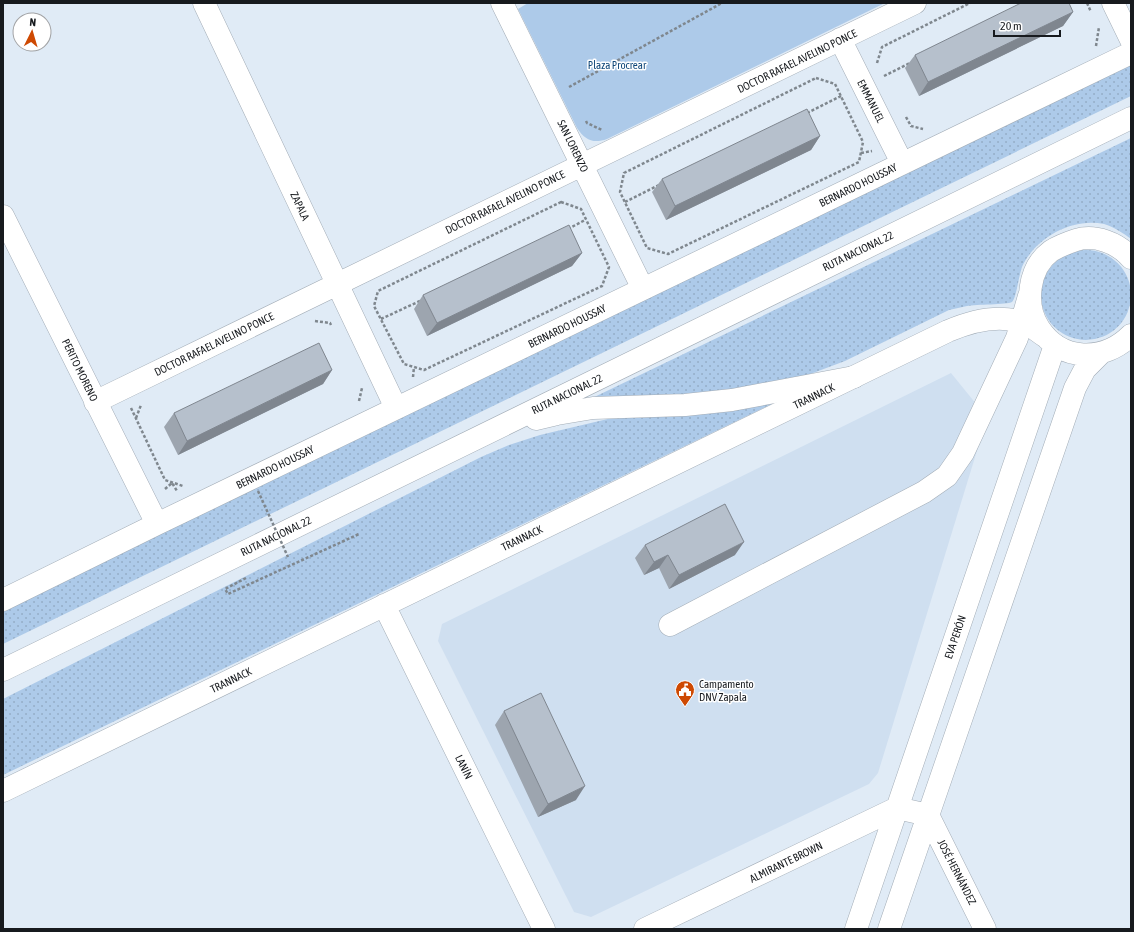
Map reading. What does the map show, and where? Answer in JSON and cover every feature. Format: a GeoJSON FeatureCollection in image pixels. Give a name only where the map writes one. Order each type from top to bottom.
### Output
{"type":"FeatureCollection","features":[{"type":"Feature","properties":{"kind":"street","name":"ZAPALA"},"geometry":{"type":"LineString","coordinates":[[204,3],[396,408]]}},
{"type":"Feature","properties":{"kind":"street","name":"SAN LORENZO"},"geometry":{"type":"LineString","coordinates":[[502,3],[644,288]]}},
{"type":"Feature","properties":{"kind":"street","name":"DOCTOR RAFAEL AVELINO PONCE"},"geometry":{"type":"LineString","coordinates":[[95,402],[915,3]]}},
{"type":"Feature","properties":{"kind":"street"},"geometry":{"type":"LineString","coordinates":[[1113,3],[1131,40]]}},
{"type":"Feature","properties":{"kind":"street","name":"EMMANUEL"},"geometry":{"type":"LineString","coordinates":[[840,40],[902,163]]}},
{"type":"Feature","properties":{"kind":"street","name":"BERNARDO HOUSSAY"},"geometry":{"type":"LineString","coordinates":[[3,600],[396,408],[1131,53]]}},
{"type":"Feature","properties":{"kind":"street","name":"RUTA NACIONAL 22"},"geometry":{"type":"LineString","coordinates":[[3,670],[1131,118]]}},
{"type":"Feature","properties":{"kind":"street","name":"PERITO MORENO"},"geometry":{"type":"LineString","coordinates":[[3,216],[157,524]]}},
{"type":"Feature","properties":{"kind":"street"},"geometry":{"type":"LineString","coordinates":[[670,624],[924,492],[947,476],[963,453],[1017,338],[1032,280],[1039,265],[1050,252],[1064,244],[1080,239],[1097,239],[1112,244],[1127,253],[1131,258]]}},
{"type":"Feature","properties":{"kind":"street"},"geometry":{"type":"LineString","coordinates":[[1029,296],[1032,313],[1039,328],[1050,341]]}},
{"type":"Feature","properties":{"kind":"street","name":"TRANNACK"},"geometry":{"type":"LineString","coordinates":[[3,791],[964,324],[995,318],[1009,319],[1022,322],[1065,350],[1076,354],[1088,355],[1105,352]]}},
{"type":"Feature","properties":{"kind":"street"},"geometry":{"type":"LineString","coordinates":[[889,929],[1075,388],[1085,369],[1105,352],[1123,343],[1131,336]]}},
{"type":"Feature","properties":{"kind":"street","name":"EVA PERÓN"},"geometry":{"type":"LineString","coordinates":[[856,929],[1050,341]]}},
{"type":"Feature","properties":{"kind":"street"},"geometry":{"type":"LineString","coordinates":[[1105,352],[1131,358]]}},
{"type":"Feature","properties":{"kind":"street"},"geometry":{"type":"LineString","coordinates":[[492,431],[575,410],[614,407],[685,405],[726,401],[854,377]]}},
{"type":"Feature","properties":{"kind":"street","name":"LANÍN"},"geometry":{"type":"LineString","coordinates":[[384,605],[544,929]]}},
{"type":"Feature","properties":{"kind":"street"},"geometry":{"type":"LineString","coordinates":[[897,808],[928,815]]}},
{"type":"Feature","properties":{"kind":"street","name":"ALMIRANTE BROWN"},"geometry":{"type":"LineString","coordinates":[[645,929],[897,808]]}},
{"type":"Feature","properties":{"kind":"street","name":"JOSÉ HERNÁNDEZ"},"geometry":{"type":"LineString","coordinates":[[928,815],[985,929]]}},
{"type":"Feature","properties":{"kind":"path"},"geometry":{"type":"LineString","coordinates":[[572,93],[568,87],[722,3]]}},
{"type":"Feature","properties":{"kind":"path"},"geometry":{"type":"LineString","coordinates":[[877,64],[882,47],[970,3]]}},
{"type":"Feature","properties":{"kind":"path"},"geometry":{"type":"LineString","coordinates":[[1087,3],[1093,15]]}},
{"type":"Feature","properties":{"kind":"path"},"geometry":{"type":"LineString","coordinates":[[1090,49],[1096,46],[1099,27],[1096,21]]}},
{"type":"Feature","properties":{"kind":"path"},"geometry":{"type":"LineString","coordinates":[[884,76],[912,62]]}},
{"type":"Feature","properties":{"kind":"path"},"geometry":{"type":"LineString","coordinates":[[880,70],[887,82]]}},
{"type":"Feature","properties":{"kind":"path"},"geometry":{"type":"LineString","coordinates":[[816,78],[835,84],[864,142],[859,162],[668,254],[647,248],[625,202],[620,192],[624,173],[816,78]]}},
{"type":"Feature","properties":{"kind":"path"},"geometry":{"type":"LineString","coordinates":[[806,113],[841,96]]}},
{"type":"Feature","properties":{"kind":"path"},"geometry":{"type":"LineString","coordinates":[[904,114],[911,126],[926,130]]}},
{"type":"Feature","properties":{"kind":"path"},"geometry":{"type":"LineString","coordinates":[[584,117],[587,123],[603,131]]}},
{"type":"Feature","properties":{"kind":"path"},"geometry":{"type":"LineString","coordinates":[[625,202],[660,185]]}},
{"type":"Feature","properties":{"kind":"path"},"geometry":{"type":"LineString","coordinates":[[561,202],[580,209],[609,267],[602,286],[424,370],[404,364],[381,319],[374,306],[378,291],[561,202]]}},
{"type":"Feature","properties":{"kind":"path"},"geometry":{"type":"LineString","coordinates":[[565,230],[586,220]]}},
{"type":"Feature","properties":{"kind":"path"},"geometry":{"type":"LineString","coordinates":[[381,319],[423,299]]}},
{"type":"Feature","properties":{"kind":"path"},"geometry":{"type":"LineString","coordinates":[[312,320],[330,323],[333,330]]}},
{"type":"Feature","properties":{"kind":"path"},"geometry":{"type":"LineString","coordinates":[[353,405],[359,402],[362,384]]}},
{"type":"Feature","properties":{"kind":"path"},"geometry":{"type":"LineString","coordinates":[[141,403],[136,418],[165,480],[184,487]]}},
{"type":"Feature","properties":{"kind":"path"},"geometry":{"type":"LineString","coordinates":[[258,490],[288,557]]}},
{"type":"Feature","properties":{"kind":"path"},"geometry":{"type":"LineString","coordinates":[[253,574],[225,588],[228,594],[359,534]]}},
{"type":"Feature","properties":{"kind":"shaded area","name":"Campamento DNV Zapala"},"geometry":{"type":"Polygon","coordinates":[[[951,373],[977,405],[984,428],[878,773],[869,784],[591,917],[574,912],[438,641],[442,624],[951,373]]]}},
{"type":"Feature","properties":{"kind":"green space","name":"Plaza Procrear"},"geometry":{"type":"Polygon","coordinates":[[[528,3],[885,3],[607,139],[593,141],[586,138],[577,128],[518,9],[528,3]]]}},
{"type":"Feature","properties":{"kind":"green space"},"geometry":{"type":"Polygon","coordinates":[[[1131,65],[1131,96],[3,644],[3,612],[304,462],[1131,65]]]}},
{"type":"Feature","properties":{"kind":"green space"},"geometry":{"type":"Polygon","coordinates":[[[1131,138],[1131,239],[1122,232],[1104,224],[1080,224],[1067,227],[1056,232],[1036,247],[1028,257],[1022,267],[1015,296],[1012,302],[1004,304],[971,305],[949,310],[845,361],[782,383],[745,391],[584,402],[1131,138]]]}},
{"type":"Feature","properties":{"kind":"green space"},"geometry":{"type":"Polygon","coordinates":[[[1086,250],[1103,254],[1118,263],[1127,278],[1131,295],[1127,312],[1118,327],[1103,336],[1086,340],[1069,336],[1054,327],[1045,312],[1041,295],[1045,278],[1054,263],[1069,254],[1086,250]]]}},
{"type":"Feature","properties":{"kind":"green space"},"geometry":{"type":"Polygon","coordinates":[[[776,402],[3,775],[3,699],[481,457],[509,445],[540,435],[612,418],[724,412],[776,402]]]}},
{"type":"Feature","properties":{"kind":"building"},"geometry":{"type":"Polygon","coordinates":[[[1021,3],[1069,3],[1073,12],[928,82],[915,55],[1021,3]]]}},
{"type":"Feature","properties":{"kind":"building"},"geometry":{"type":"Polygon","coordinates":[[[807,109],[820,136],[675,206],[662,179],[807,109]]]}},
{"type":"Feature","properties":{"kind":"building"},"geometry":{"type":"Polygon","coordinates":[[[569,225],[582,253],[437,323],[423,295],[569,225]]]}},
{"type":"Feature","properties":{"kind":"building"},"geometry":{"type":"Polygon","coordinates":[[[319,343],[332,370],[187,441],[174,413],[319,343]]]}},
{"type":"Feature","properties":{"kind":"building"},"geometry":{"type":"Polygon","coordinates":[[[725,504],[744,542],[679,575],[668,555],[654,562],[645,545],[725,504]]]}},
{"type":"Feature","properties":{"kind":"building"},"geometry":{"type":"Polygon","coordinates":[[[541,693],[585,786],[548,804],[504,711],[541,693]]]}},
{"type":"Feature","properties":{"kind":"place","name":"Campamento DNV Zapala"},"geometry":{"type":"Point","coordinates":[685,707]}}]}
